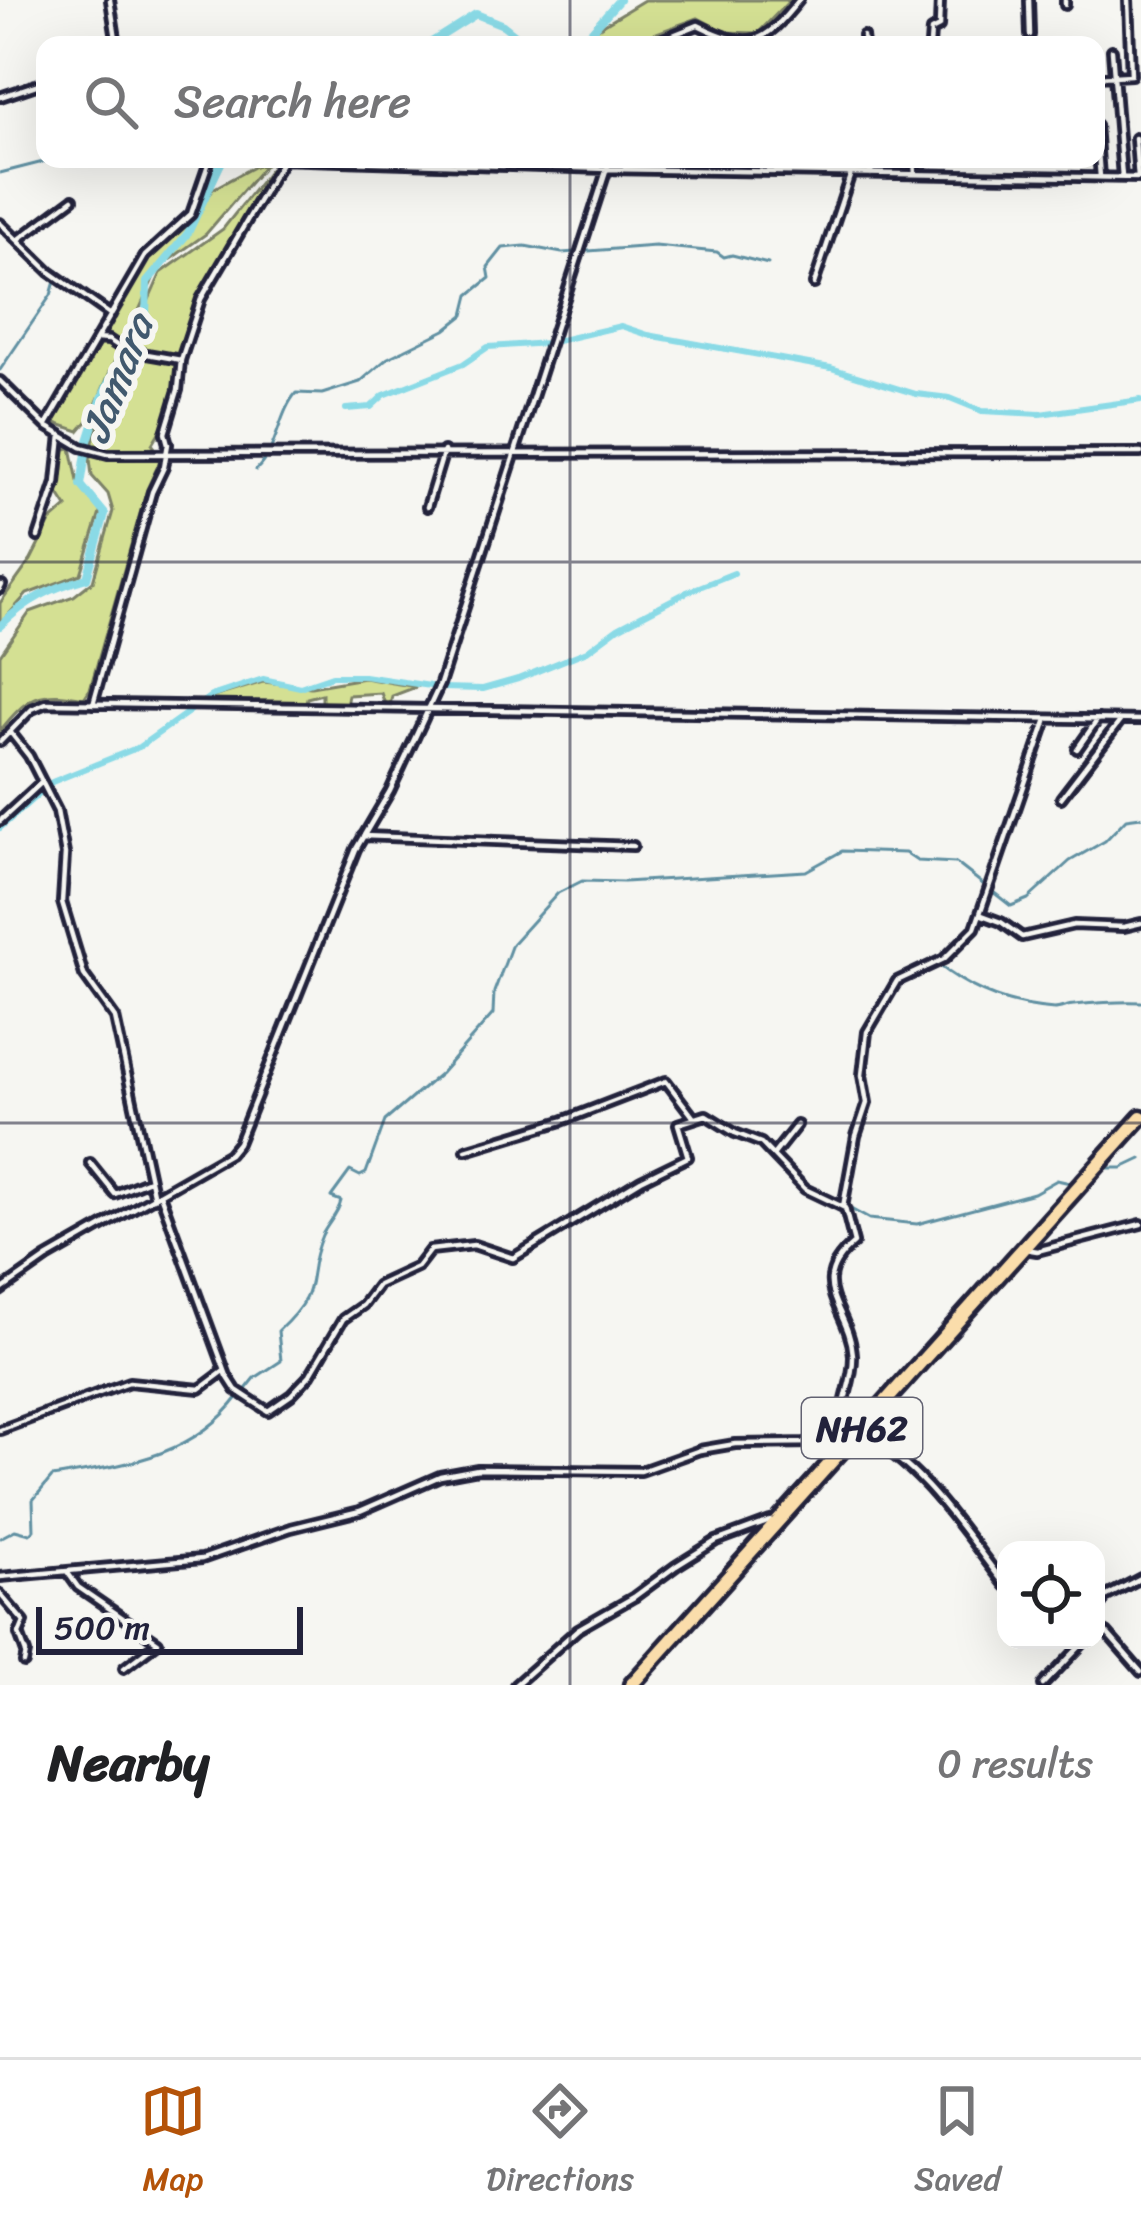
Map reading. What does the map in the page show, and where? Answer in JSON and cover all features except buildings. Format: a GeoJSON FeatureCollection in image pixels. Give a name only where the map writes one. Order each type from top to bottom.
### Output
{"type":"FeatureCollection","features":[{"type":"Feature","properties":{"kind":"main road","name":"NH62"},"geometry":{"type":"LineString","coordinates":[[631,1685],[1141,1117]]}},
{"type":"Feature","properties":{"kind":"street"},"geometry":{"type":"LineString","coordinates":[[110,0],[116,36]]}},
{"type":"Feature","properties":{"kind":"street"},"geometry":{"type":"LineString","coordinates":[[767,36],[799,0]]}},
{"type":"Feature","properties":{"kind":"street"},"geometry":{"type":"LineString","coordinates":[[931,36],[939,27],[940,0]]}},
{"type":"Feature","properties":{"kind":"street"},"geometry":{"type":"LineString","coordinates":[[1029,0],[1030,35]]}},
{"type":"Feature","properties":{"kind":"street"},"geometry":{"type":"LineString","coordinates":[[1105,76],[1127,76],[1132,71],[1128,0]]}},
{"type":"Feature","properties":{"kind":"street"},"geometry":{"type":"LineString","coordinates":[[670,36],[698,25],[726,36]]}},
{"type":"Feature","properties":{"kind":"street"},"geometry":{"type":"LineString","coordinates":[[1112,50],[1122,177]]}},
{"type":"Feature","properties":{"kind":"street"},"geometry":{"type":"LineString","coordinates":[[0,97],[36,85]]}},
{"type":"Feature","properties":{"kind":"street"},"geometry":{"type":"LineString","coordinates":[[571,168],[1139,178],[1135,138]]}},
{"type":"Feature","properties":{"kind":"street"},"geometry":{"type":"LineString","coordinates":[[46,426],[145,256],[191,214],[207,168]]}},
{"type":"Feature","properties":{"kind":"street"},"geometry":{"type":"LineString","coordinates":[[93,704],[167,451],[165,433],[181,360],[201,299],[275,168]]}},
{"type":"Feature","properties":{"kind":"street"},"geometry":{"type":"LineString","coordinates":[[871,168],[871,174]]}},
{"type":"Feature","properties":{"kind":"street"},"geometry":{"type":"LineString","coordinates":[[915,168],[916,174]]}},
{"type":"Feature","properties":{"kind":"street"},"geometry":{"type":"LineString","coordinates":[[1099,168],[1100,177]]}},
{"type":"Feature","properties":{"kind":"street"},"geometry":{"type":"LineString","coordinates":[[0,1291],[47,1258],[229,1154],[238,1143],[363,836],[429,709],[608,169]]}},
{"type":"Feature","properties":{"kind":"street"},"geometry":{"type":"LineString","coordinates":[[814,284],[851,174]]}},
{"type":"Feature","properties":{"kind":"street"},"geometry":{"type":"LineString","coordinates":[[18,240],[73,199]]}},
{"type":"Feature","properties":{"kind":"street"},"geometry":{"type":"LineString","coordinates":[[0,223],[50,272],[111,315]]}},
{"type":"Feature","properties":{"kind":"street"},"geometry":{"type":"LineString","coordinates":[[97,339],[110,340],[124,350],[181,360]]}},
{"type":"Feature","properties":{"kind":"street"},"geometry":{"type":"LineString","coordinates":[[0,381],[46,426],[94,451],[1141,453]]}},
{"type":"Feature","properties":{"kind":"street"},"geometry":{"type":"LineString","coordinates":[[38,537],[56,483],[61,435]]}},
{"type":"Feature","properties":{"kind":"street"},"geometry":{"type":"LineString","coordinates":[[428,507],[445,451]]}},
{"type":"Feature","properties":{"kind":"street"},"geometry":{"type":"LineString","coordinates":[[0,742],[32,709],[46,703],[1141,720]]}},
{"type":"Feature","properties":{"kind":"street"},"geometry":{"type":"LineString","coordinates":[[843,1207],[867,1103],[862,1075],[867,1032],[897,981],[944,959],[982,915],[997,858],[1047,719]]}},
{"type":"Feature","properties":{"kind":"street"},"geometry":{"type":"LineString","coordinates":[[1077,749],[1098,719]]}},
{"type":"Feature","properties":{"kind":"street"},"geometry":{"type":"LineString","coordinates":[[1060,798],[1121,720]]}},
{"type":"Feature","properties":{"kind":"street"},"geometry":{"type":"LineString","coordinates":[[0,1577],[202,1559],[291,1528],[360,1511],[440,1476],[478,1469],[641,1471],[700,1450],[735,1444],[819,1443],[841,1429],[853,1353],[848,1325],[830,1294],[838,1262],[854,1244],[849,1215],[843,1207],[805,1190],[760,1142],[706,1115],[678,1124],[688,1157],[513,1258],[474,1245],[430,1250],[417,1267],[378,1286],[333,1332],[310,1375],[272,1409],[260,1409],[227,1376],[149,1180],[115,1018],[84,975],[62,902],[61,828],[26,750],[11,733]]}},
{"type":"Feature","properties":{"kind":"street"},"geometry":{"type":"LineString","coordinates":[[0,821],[42,782]]}},
{"type":"Feature","properties":{"kind":"street"},"geometry":{"type":"LineString","coordinates":[[363,836],[633,846]]}},
{"type":"Feature","properties":{"kind":"street"},"geometry":{"type":"LineString","coordinates":[[982,915],[1022,937],[1074,925],[1141,923]]}},
{"type":"Feature","properties":{"kind":"street"},"geometry":{"type":"LineString","coordinates":[[466,1150],[665,1081],[694,1118]]}},
{"type":"Feature","properties":{"kind":"street"},"geometry":{"type":"LineString","coordinates":[[774,1154],[797,1125]]}},
{"type":"Feature","properties":{"kind":"street"},"geometry":{"type":"LineString","coordinates":[[90,1163],[115,1194],[149,1180]]}},
{"type":"Feature","properties":{"kind":"street"},"geometry":{"type":"LineString","coordinates":[[1020,1250],[1037,1251],[1141,1224]]}},
{"type":"Feature","properties":{"kind":"street"},"geometry":{"type":"LineString","coordinates":[[0,1430],[129,1382],[200,1389],[221,1376],[225,1363]]}},
{"type":"Feature","properties":{"kind":"street"},"geometry":{"type":"LineString","coordinates":[[841,1429],[881,1445],[941,1501],[997,1574]]}},
{"type":"Feature","properties":{"kind":"street"},"geometry":{"type":"LineString","coordinates":[[515,1685],[578,1629],[703,1549],[753,1525],[778,1520]]}},
{"type":"Feature","properties":{"kind":"street"},"geometry":{"type":"LineString","coordinates":[[68,1573],[78,1587],[158,1642],[124,1668]]}},
{"type":"Feature","properties":{"kind":"street"},"geometry":{"type":"LineString","coordinates":[[1105,1597],[1141,1578]]}},
{"type":"Feature","properties":{"kind":"street"},"geometry":{"type":"LineString","coordinates":[[0,1594],[24,1622],[19,1634],[26,1653],[24,1663]]}},
{"type":"Feature","properties":{"kind":"street"},"geometry":{"type":"LineString","coordinates":[[1105,1632],[1141,1672]]}},
{"type":"Feature","properties":{"kind":"street"},"geometry":{"type":"LineString","coordinates":[[1043,1685],[1077,1649]]}},
{"type":"Feature","properties":{"kind":"green space"},"geometry":{"type":"Polygon","coordinates":[[[644,0],[790,0],[758,33],[725,32],[698,18],[649,36],[585,36],[644,0]]]}},
{"type":"Feature","properties":{"kind":"green space"},"geometry":{"type":"Polygon","coordinates":[[[251,168],[262,168],[206,234],[158,268],[124,344],[102,334],[151,256],[213,189],[251,168]]]}},
{"type":"Feature","properties":{"kind":"green space"},"geometry":{"type":"Polygon","coordinates":[[[271,168],[202,289],[179,358],[128,347],[161,273],[223,229],[271,168]]]}},
{"type":"Feature","properties":{"kind":"green space"},"geometry":{"type":"Polygon","coordinates":[[[98,342],[118,353],[90,418],[79,431],[52,422],[98,342]]]}},
{"type":"Feature","properties":{"kind":"green space"},"geometry":{"type":"Polygon","coordinates":[[[128,355],[177,362],[176,373],[167,415],[152,444],[162,457],[147,489],[90,689],[84,698],[56,694],[36,698],[0,731],[0,655],[30,612],[74,596],[93,581],[113,511],[108,494],[92,476],[90,459],[94,437],[128,355]]]}},
{"type":"Feature","properties":{"kind":"green space"},"geometry":{"type":"Polygon","coordinates":[[[71,448],[78,481],[101,510],[81,574],[27,594],[0,624],[0,603],[31,560],[50,522],[67,507],[58,493],[65,449],[71,448]]]}},
{"type":"Feature","properties":{"kind":"green space"},"geometry":{"type":"Polygon","coordinates":[[[364,678],[416,687],[392,696],[390,705],[381,693],[348,695],[346,705],[322,703],[322,694],[307,698],[305,705],[193,703],[263,682],[311,687],[364,678]]]}},
{"type":"Feature","properties":{"kind":"waterway","name":"Jamara"},"geometry":{"type":"LineString","coordinates":[[586,36],[619,0]]}},
{"type":"Feature","properties":{"kind":"waterway","name":"Jamara"},"geometry":{"type":"LineString","coordinates":[[441,36],[476,14],[517,36]]}},
{"type":"Feature","properties":{"kind":"waterway"},"geometry":{"type":"LineString","coordinates":[[0,173],[36,164]]}},
{"type":"Feature","properties":{"kind":"waterway","name":"Jamara"},"geometry":{"type":"LineString","coordinates":[[0,626],[40,596],[87,578],[105,514],[81,485],[102,397],[124,350],[146,318],[147,282],[188,233],[219,168]]}},
{"type":"Feature","properties":{"kind":"waterway"},"geometry":{"type":"LineString","coordinates":[[256,470],[296,393],[322,394],[360,382],[388,358],[445,330],[464,315],[469,295],[490,278],[488,267],[503,248],[525,246],[562,253],[655,246],[717,252],[768,264]]}},
{"type":"Feature","properties":{"kind":"waterway"},"geometry":{"type":"LineString","coordinates":[[0,370],[51,295],[58,271]]}},
{"type":"Feature","properties":{"kind":"waterway"},"geometry":{"type":"LineString","coordinates":[[346,409],[371,407],[384,395],[463,364],[488,347],[548,343],[621,326],[831,368],[916,394],[950,398],[982,411],[1040,414],[1141,400]]}},
{"type":"Feature","properties":{"kind":"waterway"},"geometry":{"type":"LineString","coordinates":[[441,688],[483,689],[518,679],[587,651],[618,628],[734,573]]}},
{"type":"Feature","properties":{"kind":"waterway"},"geometry":{"type":"LineString","coordinates":[[0,828],[52,782],[139,747],[211,696],[263,679],[300,687],[332,676],[364,676],[437,687]]}},
{"type":"Feature","properties":{"kind":"waterway"},"geometry":{"type":"LineString","coordinates":[[243,1393],[255,1378],[281,1361],[278,1331],[307,1294],[316,1251],[341,1201],[331,1197],[350,1171],[360,1176],[366,1173],[385,1121],[441,1073],[493,1014],[494,992],[512,944],[558,893],[582,881],[806,871],[842,851],[905,853],[917,861],[956,863],[1011,906],[1028,899],[1070,861],[1105,841],[1126,819],[1141,817]]}},
{"type":"Feature","properties":{"kind":"waterway"},"geometry":{"type":"LineString","coordinates":[[918,974],[939,965],[979,990],[1038,1007],[1141,1002]]}},
{"type":"Feature","properties":{"kind":"waterway"},"geometry":{"type":"LineString","coordinates":[[1104,1168],[1122,1168],[1141,1159]]}},
{"type":"Feature","properties":{"kind":"waterway"},"geometry":{"type":"LineString","coordinates":[[849,1208],[869,1219],[917,1224],[1034,1193],[1057,1180],[1070,1183],[1088,1166]]}},
{"type":"Feature","properties":{"kind":"waterway"},"geometry":{"type":"LineString","coordinates":[[0,1538],[15,1530],[30,1534],[34,1530],[33,1500],[52,1477],[130,1462],[178,1446],[221,1417],[239,1396]]}}]}
